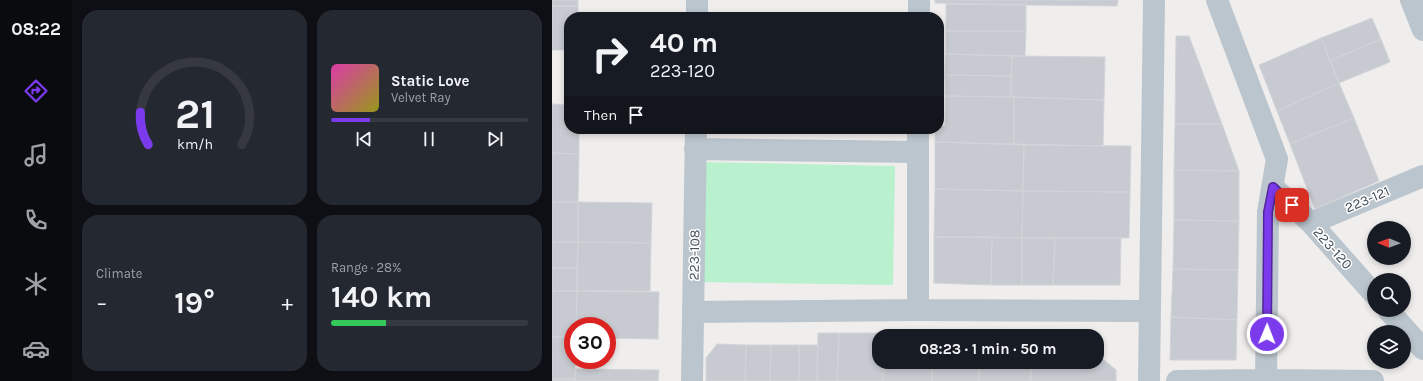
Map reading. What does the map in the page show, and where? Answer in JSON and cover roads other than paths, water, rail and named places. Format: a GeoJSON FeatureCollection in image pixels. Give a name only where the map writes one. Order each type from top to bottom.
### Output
{"type":"FeatureCollection","features":[{"type":"Feature","properties":{"kind":"street"},"geometry":{"type":"LineString","coordinates":[[697,0],[697,12]]}},
{"type":"Feature","properties":{"kind":"street"},"geometry":{"type":"LineString","coordinates":[[919,0],[919,12]]}},
{"type":"Feature","properties":{"kind":"street"},"geometry":{"type":"LineString","coordinates":[[1150,381],[1154,0]]}},
{"type":"Feature","properties":{"kind":"street"},"geometry":{"type":"LineString","coordinates":[[1217,0],[1277,160],[1268,212],[1266,380]]}},
{"type":"Feature","properties":{"kind":"street"},"geometry":{"type":"LineString","coordinates":[[1411,0],[1423,30]]}},
{"type":"Feature","properties":{"kind":"street"},"geometry":{"type":"LineString","coordinates":[[918,134],[918,310]]}},
{"type":"Feature","properties":{"kind":"street"},"geometry":{"type":"LineString","coordinates":[[695,139],[917,152]]}},
{"type":"Feature","properties":{"kind":"street","name":"223-108"},"geometry":{"type":"LineString","coordinates":[[692,381],[695,139]]}},
{"type":"Feature","properties":{"kind":"street","name":"223-121"},"geometry":{"type":"LineString","coordinates":[[1311,223],[1423,176]]}},
{"type":"Feature","properties":{"kind":"street","name":"223-120"},"geometry":{"type":"LineString","coordinates":[[1273,187],[1311,223],[1367,286]]}},
{"type":"Feature","properties":{"kind":"street"},"geometry":{"type":"LineString","coordinates":[[693,312],[918,310],[1150,311]]}},
{"type":"Feature","properties":{"kind":"street"},"geometry":{"type":"LineString","coordinates":[[1394,317],[1423,349]]}},
{"type":"Feature","properties":{"kind":"street"},"geometry":{"type":"LineString","coordinates":[[1177,381],[1373,381]]}}]}
